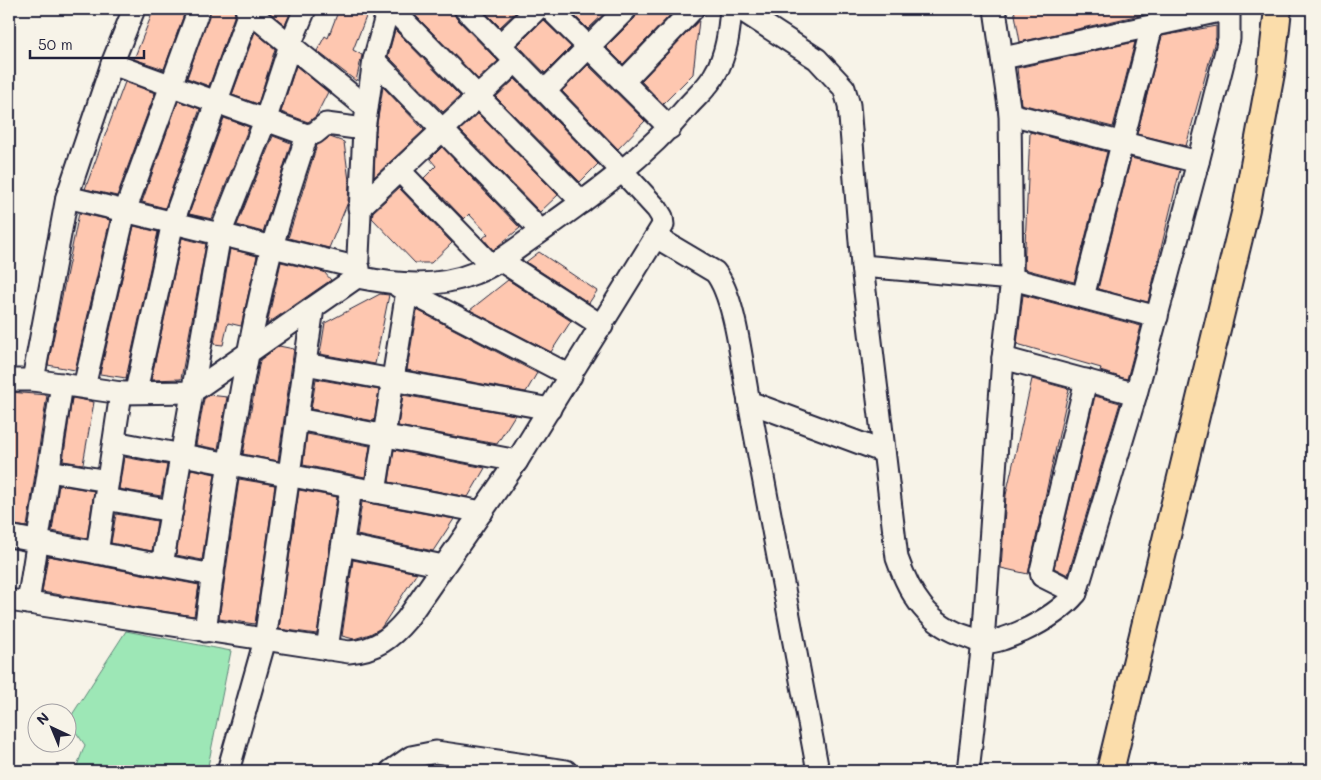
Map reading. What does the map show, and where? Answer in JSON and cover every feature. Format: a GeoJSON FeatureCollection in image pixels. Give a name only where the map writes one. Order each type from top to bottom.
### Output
{"type":"FeatureCollection","features":[{"type":"Feature","properties":{"kind":"main road"},"geometry":{"type":"LineString","coordinates":[[1110,771],[1246,209],[1271,73],[1278,9]]}},
{"type":"Feature","properties":{"kind":"street"},"geometry":{"type":"LineString","coordinates":[[33,380],[67,197],[112,64],[134,9]]}},
{"type":"Feature","properties":{"kind":"street"},"geometry":{"type":"LineString","coordinates":[[84,387],[125,211],[198,9]]}},
{"type":"Feature","properties":{"kind":"street"},"geometry":{"type":"LineString","coordinates":[[162,565],[220,234],[265,121],[290,45],[305,9]]}},
{"type":"Feature","properties":{"kind":"street"},"geometry":{"type":"LineString","coordinates":[[358,273],[359,208],[364,129],[374,60],[388,9]]}},
{"type":"Feature","properties":{"kind":"street"},"geometry":{"type":"LineString","coordinates":[[392,9],[582,202]]}},
{"type":"Feature","properties":{"kind":"street"},"geometry":{"type":"LineString","coordinates":[[62,384],[38,542],[18,602],[327,649],[358,651],[392,637],[408,619],[443,566],[518,461],[663,225],[662,217],[623,172],[465,9]]}},
{"type":"Feature","properties":{"kind":"street"},"geometry":{"type":"LineString","coordinates":[[500,45],[537,9]]}},
{"type":"Feature","properties":{"kind":"street"},"geometry":{"type":"LineString","coordinates":[[550,9],[670,128]]}},
{"type":"Feature","properties":{"kind":"street"},"geometry":{"type":"LineString","coordinates":[[545,91],[626,9]]}},
{"type":"Feature","properties":{"kind":"street"},"geometry":{"type":"LineString","coordinates":[[623,82],[693,9]]}},
{"type":"Feature","properties":{"kind":"street"},"geometry":{"type":"LineString","coordinates":[[400,288],[433,284],[476,273],[541,231],[623,172],[670,128],[714,76],[721,61],[728,36],[731,9]]}},
{"type":"Feature","properties":{"kind":"street"},"geometry":{"type":"LineString","coordinates":[[740,9],[816,59],[844,88],[848,106],[862,266],[897,558],[906,584],[922,608],[935,621],[954,633],[983,642],[1005,638],[1034,626],[1060,609],[1076,593],[1136,394],[1198,162],[1229,39],[1230,9],[1003,58]]}},
{"type":"Feature","properties":{"kind":"street"},"geometry":{"type":"LineString","coordinates":[[968,771],[983,642],[1003,358],[1012,279],[1010,114],[995,9]]}},
{"type":"Feature","properties":{"kind":"street"},"geometry":{"type":"LineString","coordinates":[[98,553],[114,442],[129,392],[173,222],[249,10],[367,108]]}},
{"type":"Feature","properties":{"kind":"street"},"geometry":{"type":"LineString","coordinates":[[1083,297],[1152,26]]}},
{"type":"Feature","properties":{"kind":"street"},"geometry":{"type":"LineString","coordinates":[[374,60],[541,231]]}},
{"type":"Feature","properties":{"kind":"street"},"geometry":{"type":"LineString","coordinates":[[359,208],[516,61]]}},
{"type":"Feature","properties":{"kind":"street"},"geometry":{"type":"LineString","coordinates":[[112,64],[307,135],[315,133],[326,124],[364,129]]}},
{"type":"Feature","properties":{"kind":"street"},"geometry":{"type":"LineString","coordinates":[[1010,114],[1198,162]]}},
{"type":"Feature","properties":{"kind":"street"},"geometry":{"type":"LineString","coordinates":[[205,631],[229,464],[249,352],[272,246],[307,135]]}},
{"type":"Feature","properties":{"kind":"street"},"geometry":{"type":"LineString","coordinates":[[399,170],[495,262],[602,326]]}},
{"type":"Feature","properties":{"kind":"street"},"geometry":{"type":"LineString","coordinates":[[67,197],[272,246],[358,273],[400,288],[571,376]]}},
{"type":"Feature","properties":{"kind":"street"},"geometry":{"type":"LineString","coordinates":[[656,237],[715,272],[722,280],[728,298],[818,771]]}},
{"type":"Feature","properties":{"kind":"street"},"geometry":{"type":"LineString","coordinates":[[862,266],[1012,279],[1157,316]]}},
{"type":"Feature","properties":{"kind":"street"},"geometry":{"type":"LineString","coordinates":[[9,380],[33,380],[129,392],[192,392],[313,308],[358,273]]}},
{"type":"Feature","properties":{"kind":"street"},"geometry":{"type":"LineString","coordinates":[[375,492],[393,380],[400,288]]}},
{"type":"Feature","properties":{"kind":"street"},"geometry":{"type":"LineString","coordinates":[[228,771],[265,640],[313,308]]}},
{"type":"Feature","properties":{"kind":"street"},"geometry":{"type":"LineString","coordinates":[[1003,358],[1136,394]]}},
{"type":"Feature","properties":{"kind":"street"},"geometry":{"type":"LineString","coordinates":[[304,364],[550,409]]}},
{"type":"Feature","properties":{"kind":"street"},"geometry":{"type":"LineString","coordinates":[[1076,593],[1042,576],[1041,571],[1086,380]]}},
{"type":"Feature","properties":{"kind":"street"},"geometry":{"type":"LineString","coordinates":[[749,402],[884,452]]}},
{"type":"Feature","properties":{"kind":"street"},"geometry":{"type":"LineString","coordinates":[[297,419],[518,461]]}},
{"type":"Feature","properties":{"kind":"street"},"geometry":{"type":"LineString","coordinates":[[114,442],[482,512]]}},
{"type":"Feature","properties":{"kind":"street"},"geometry":{"type":"LineString","coordinates":[[49,471],[172,511]]}},
{"type":"Feature","properties":{"kind":"street"},"geometry":{"type":"LineString","coordinates":[[327,649],[351,488]]}},
{"type":"Feature","properties":{"kind":"street"},"geometry":{"type":"LineString","coordinates":[[9,536],[213,575]]}},
{"type":"Feature","properties":{"kind":"street"},"geometry":{"type":"LineString","coordinates":[[343,545],[443,566]]}},
{"type":"Feature","properties":{"kind":"street"},"geometry":{"type":"LineString","coordinates":[[391,771],[411,757],[436,752],[566,771]]}},
{"type":"Feature","properties":{"kind":"green space"},"geometry":{"type":"Polygon","coordinates":[[[126,631],[231,651],[207,771],[75,771],[85,745],[78,735],[78,705],[126,631]]]}},
{"type":"Feature","properties":{"kind":"building"},"geometry":{"type":"Polygon","coordinates":[[[154,9],[186,9],[164,69],[134,59],[154,9]]]}},
{"type":"Feature","properties":{"kind":"building"},"geometry":{"type":"Polygon","coordinates":[[[211,9],[234,9],[235,14],[209,86],[187,78],[211,9]]]}},
{"type":"Feature","properties":{"kind":"building"},"geometry":{"type":"Polygon","coordinates":[[[265,9],[292,9],[285,25],[265,9]]]}},
{"type":"Feature","properties":{"kind":"building"},"geometry":{"type":"Polygon","coordinates":[[[339,9],[369,9],[353,50],[362,55],[356,81],[317,51],[325,36],[328,38],[339,9]]]}},
{"type":"Feature","properties":{"kind":"building"},"geometry":{"type":"Polygon","coordinates":[[[409,9],[453,9],[456,18],[498,61],[478,79],[409,9]]]}},
{"type":"Feature","properties":{"kind":"building"},"geometry":{"type":"Polygon","coordinates":[[[482,9],[519,9],[500,27],[482,9]]]}},
{"type":"Feature","properties":{"kind":"building"},"geometry":{"type":"Polygon","coordinates":[[[568,9],[609,9],[588,29],[568,9]]]}},
{"type":"Feature","properties":{"kind":"building"},"geometry":{"type":"Polygon","coordinates":[[[638,9],[676,9],[623,64],[606,47],[635,18],[638,9]]]}},
{"type":"Feature","properties":{"kind":"building"},"geometry":{"type":"Polygon","coordinates":[[[1014,9],[1143,9],[1144,14],[1020,42],[1014,9]]]}},
{"type":"Feature","properties":{"kind":"building"},"geometry":{"type":"Polygon","coordinates":[[[543,20],[571,47],[545,73],[518,45],[543,20]]]}},
{"type":"Feature","properties":{"kind":"building"},"geometry":{"type":"Polygon","coordinates":[[[699,20],[693,74],[663,104],[641,81],[699,20]]]}},
{"type":"Feature","properties":{"kind":"building"},"geometry":{"type":"Polygon","coordinates":[[[1216,26],[1216,37],[1186,146],[1137,134],[1162,36],[1216,26]]]}},
{"type":"Feature","properties":{"kind":"building"},"geometry":{"type":"Polygon","coordinates":[[[395,30],[460,96],[443,112],[388,56],[395,30]]]}},
{"type":"Feature","properties":{"kind":"building"},"geometry":{"type":"Polygon","coordinates":[[[255,32],[275,49],[258,104],[232,95],[255,32]]]}},
{"type":"Feature","properties":{"kind":"building"},"geometry":{"type":"Polygon","coordinates":[[[1135,42],[1113,127],[1021,104],[1017,68],[1135,42]]]}},
{"type":"Feature","properties":{"kind":"building"},"geometry":{"type":"Polygon","coordinates":[[[588,65],[645,121],[618,149],[562,91],[588,65]]]}},
{"type":"Feature","properties":{"kind":"building"},"geometry":{"type":"Polygon","coordinates":[[[296,66],[328,92],[316,116],[308,122],[281,112],[296,66]]]}},
{"type":"Feature","properties":{"kind":"building"},"geometry":{"type":"Polygon","coordinates":[[[515,79],[598,164],[580,182],[496,97],[515,79]]]}},
{"type":"Feature","properties":{"kind":"building"},"geometry":{"type":"Polygon","coordinates":[[[125,82],[155,93],[117,196],[85,189],[125,82]]]}},
{"type":"Feature","properties":{"kind":"building"},"geometry":{"type":"Polygon","coordinates":[[[383,87],[424,130],[374,177],[376,130],[383,87]]]}},
{"type":"Feature","properties":{"kind":"building"},"geometry":{"type":"Polygon","coordinates":[[[178,101],[200,109],[165,208],[142,202],[178,101]]]}},
{"type":"Feature","properties":{"kind":"building"},"geometry":{"type":"Polygon","coordinates":[[[478,114],[558,195],[540,212],[460,130],[478,114]]]}},
{"type":"Feature","properties":{"kind":"building"},"geometry":{"type":"Polygon","coordinates":[[[224,118],[249,127],[212,219],[189,214],[224,118]]]}},
{"type":"Feature","properties":{"kind":"building"},"geometry":{"type":"Polygon","coordinates":[[[1030,132],[1107,152],[1074,282],[1024,269],[1030,132]]]}},
{"type":"Feature","properties":{"kind":"building"},"geometry":{"type":"Polygon","coordinates":[[[273,136],[291,143],[263,232],[237,225],[273,136]]]}},
{"type":"Feature","properties":{"kind":"building"},"geometry":{"type":"Polygon","coordinates":[[[330,137],[344,142],[349,181],[348,202],[329,248],[288,238],[317,145],[330,137]]]}},
{"type":"Feature","properties":{"kind":"building"},"geometry":{"type":"Polygon","coordinates":[[[442,147],[520,228],[493,250],[483,238],[488,234],[469,214],[464,219],[424,178],[436,166],[430,159],[442,147]]]}},
{"type":"Feature","properties":{"kind":"building"},"geometry":{"type":"Polygon","coordinates":[[[1131,158],[1180,170],[1148,302],[1098,289],[1131,158]]]}},
{"type":"Feature","properties":{"kind":"building"},"geometry":{"type":"Polygon","coordinates":[[[399,188],[452,243],[431,263],[415,263],[372,218],[373,212],[399,188]]]}},
{"type":"Feature","properties":{"kind":"building"},"geometry":{"type":"Polygon","coordinates":[[[79,213],[110,220],[75,370],[48,365],[79,213]]]}},
{"type":"Feature","properties":{"kind":"building"},"geometry":{"type":"Polygon","coordinates":[[[134,226],[158,232],[126,378],[100,374],[134,226]]]}},
{"type":"Feature","properties":{"kind":"building"},"geometry":{"type":"Polygon","coordinates":[[[182,238],[206,244],[181,379],[151,380],[182,238]]]}},
{"type":"Feature","properties":{"kind":"building"},"geometry":{"type":"Polygon","coordinates":[[[230,249],[257,256],[241,326],[228,323],[223,345],[214,344],[230,249]]]}},
{"type":"Feature","properties":{"kind":"building"},"geometry":{"type":"Polygon","coordinates":[[[539,252],[597,291],[589,303],[526,262],[539,252]]]}},
{"type":"Feature","properties":{"kind":"building"},"geometry":{"type":"Polygon","coordinates":[[[281,262],[324,272],[331,280],[267,324],[281,262]]]}},
{"type":"Feature","properties":{"kind":"building"},"geometry":{"type":"Polygon","coordinates":[[[508,280],[571,321],[551,352],[470,310],[508,280]]]}},
{"type":"Feature","properties":{"kind":"building"},"geometry":{"type":"Polygon","coordinates":[[[380,294],[389,295],[375,364],[320,354],[325,323],[380,294]]]}},
{"type":"Feature","properties":{"kind":"building"},"geometry":{"type":"Polygon","coordinates":[[[1023,295],[1141,326],[1127,379],[1100,371],[1101,368],[1017,344],[1023,295]]]}},
{"type":"Feature","properties":{"kind":"building"},"geometry":{"type":"Polygon","coordinates":[[[417,310],[537,373],[526,392],[407,370],[417,310]]]}},
{"type":"Feature","properties":{"kind":"building"},"geometry":{"type":"Polygon","coordinates":[[[279,346],[294,349],[278,461],[243,454],[260,360],[279,346]]]}},
{"type":"Feature","properties":{"kind":"building"},"geometry":{"type":"Polygon","coordinates":[[[316,379],[379,390],[374,421],[311,409],[316,379]]]}},
{"type":"Feature","properties":{"kind":"building"},"geometry":{"type":"Polygon","coordinates":[[[1032,379],[1069,389],[1028,574],[1001,568],[1006,495],[1032,379]]]}},
{"type":"Feature","properties":{"kind":"building"},"geometry":{"type":"Polygon","coordinates":[[[9,392],[47,395],[27,527],[9,524],[9,392]]]}},
{"type":"Feature","properties":{"kind":"building"},"geometry":{"type":"Polygon","coordinates":[[[209,395],[227,397],[218,449],[196,445],[204,399],[209,395]]]}},
{"type":"Feature","properties":{"kind":"building"},"geometry":{"type":"Polygon","coordinates":[[[403,395],[515,415],[497,444],[398,426],[403,395]]]}},
{"type":"Feature","properties":{"kind":"building"},"geometry":{"type":"Polygon","coordinates":[[[1095,396],[1120,403],[1068,575],[1054,568],[1095,396]]]}},
{"type":"Feature","properties":{"kind":"building"},"geometry":{"type":"Polygon","coordinates":[[[72,398],[94,402],[83,464],[63,461],[72,398]]]}},
{"type":"Feature","properties":{"kind":"building"},"geometry":{"type":"Polygon","coordinates":[[[307,434],[370,446],[365,477],[303,465],[307,434]]]}},
{"type":"Feature","properties":{"kind":"building"},"geometry":{"type":"Polygon","coordinates":[[[394,450],[485,468],[468,497],[389,482],[394,450]]]}},
{"type":"Feature","properties":{"kind":"building"},"geometry":{"type":"Polygon","coordinates":[[[124,457],[167,465],[161,496],[119,489],[124,457]]]}},
{"type":"Feature","properties":{"kind":"building"},"geometry":{"type":"Polygon","coordinates":[[[191,469],[215,474],[202,560],[176,555],[191,469]]]}},
{"type":"Feature","properties":{"kind":"building"},"geometry":{"type":"Polygon","coordinates":[[[239,479],[275,485],[255,624],[219,619],[239,479]]]}},
{"type":"Feature","properties":{"kind":"building"},"geometry":{"type":"Polygon","coordinates":[[[59,485],[94,491],[87,538],[52,531],[59,485]]]}},
{"type":"Feature","properties":{"kind":"building"},"geometry":{"type":"Polygon","coordinates":[[[299,490],[337,497],[317,634],[279,629],[299,490]]]}},
{"type":"Feature","properties":{"kind":"building"},"geometry":{"type":"Polygon","coordinates":[[[362,502],[454,519],[433,551],[357,535],[362,502]]]}},
{"type":"Feature","properties":{"kind":"building"},"geometry":{"type":"Polygon","coordinates":[[[116,514],[157,521],[152,551],[111,543],[116,514]]]}},
{"type":"Feature","properties":{"kind":"building"},"geometry":{"type":"Polygon","coordinates":[[[48,556],[199,585],[194,616],[42,592],[48,556]]]}},
{"type":"Feature","properties":{"kind":"building"},"geometry":{"type":"Polygon","coordinates":[[[353,560],[417,573],[381,628],[354,639],[342,636],[353,560]]]}}]}
